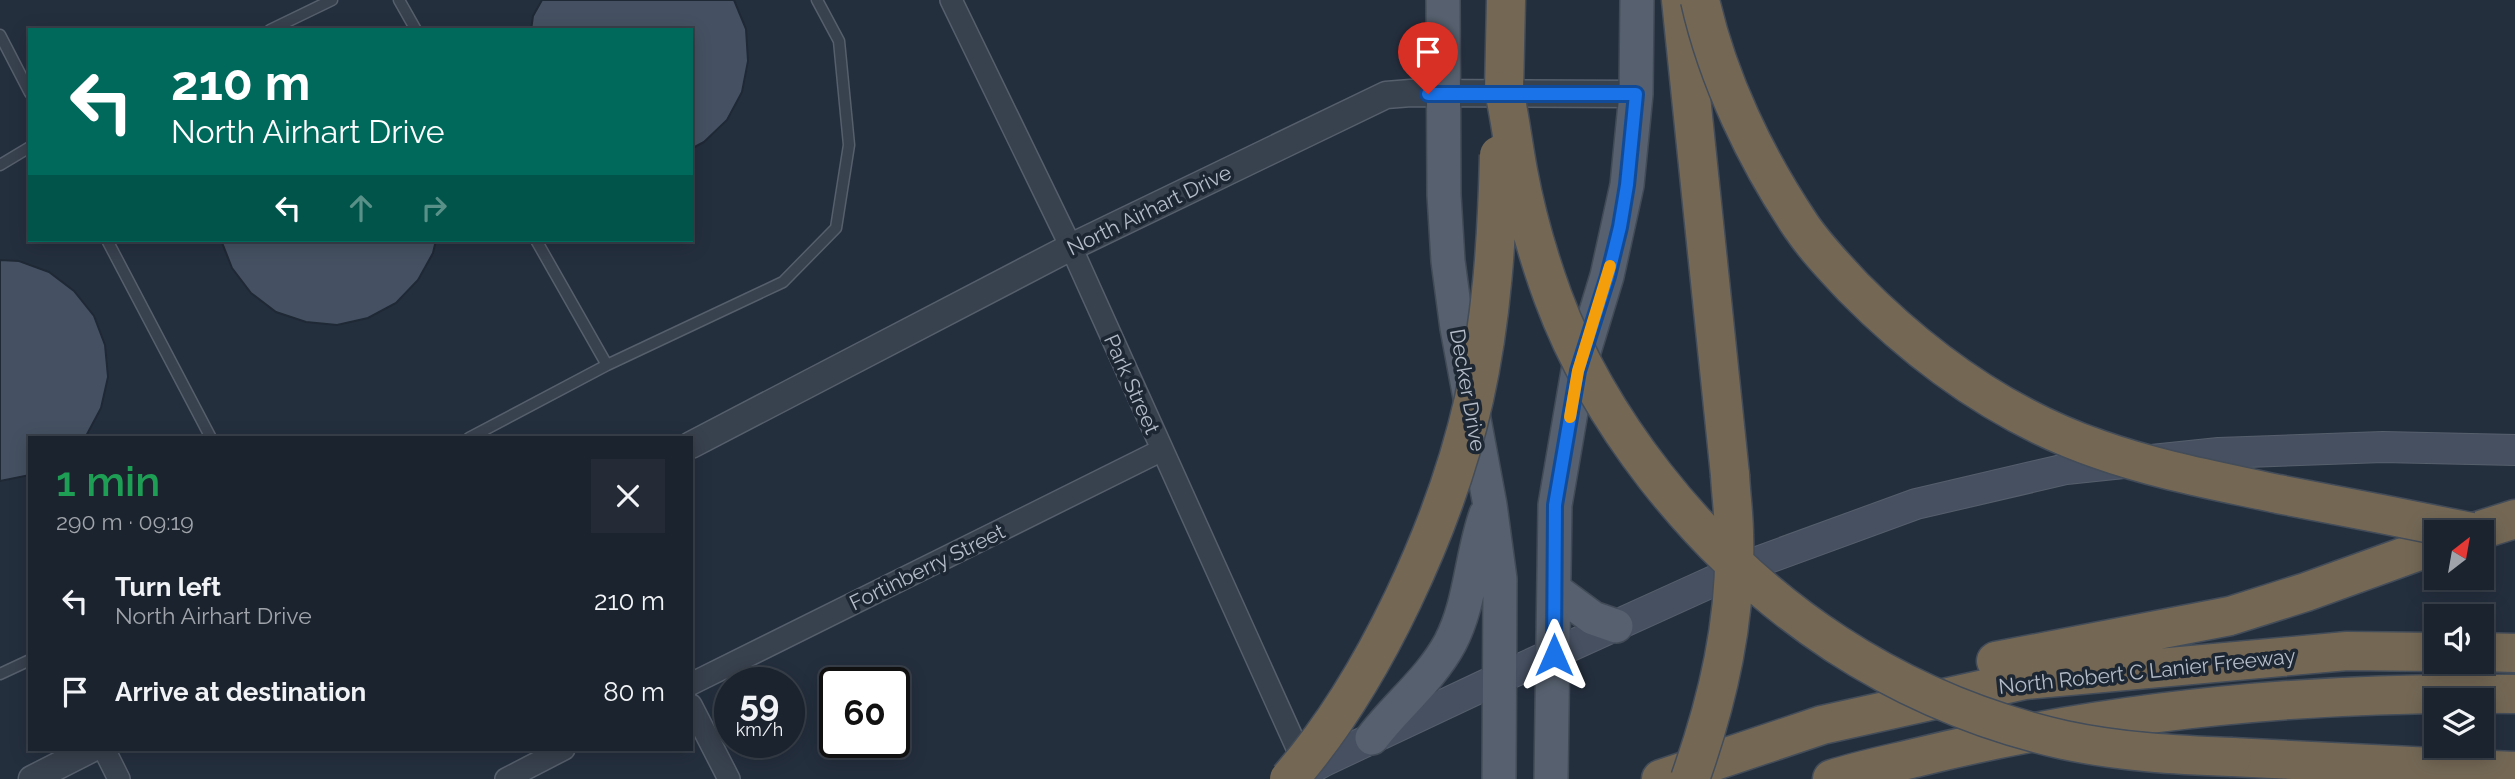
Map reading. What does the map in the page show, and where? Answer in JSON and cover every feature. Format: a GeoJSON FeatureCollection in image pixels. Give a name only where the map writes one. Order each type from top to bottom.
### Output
{"type":"FeatureCollection","features":[{"type":"Feature","properties":{"kind":"highway"},"geometry":{"type":"LineString","coordinates":[[1296,776],[1366,668],[1396,613],[1436,522],[1474,400],[1494,278],[1506,0]]}},
{"type":"Feature","properties":{"kind":"highway"},"geometry":{"type":"LineString","coordinates":[[1681,0],[1734,535],[1733,592],[1727,643],[1710,721],[1690,779]]}},
{"type":"Feature","properties":{"kind":"highway"},"geometry":{"type":"LineString","coordinates":[[1700,0],[1718,59],[1748,133],[1802,228],[1875,309],[1920,349],[1984,394],[2046,427],[2098,449],[2187,475],[2424,522]]}},
{"type":"Feature","properties":{"kind":"highway"},"geometry":{"type":"LineString","coordinates":[[1504,90],[1525,208],[1537,252],[1572,344],[1602,400],[1633,447],[1683,512],[1768,596],[1818,633],[1854,656],[1933,696],[1976,714],[2065,740],[2163,754],[2515,771]]}},
{"type":"Feature","properties":{"kind":"highway"},"geometry":{"type":"LineString","coordinates":[[2494,525],[2515,519]]}},
{"type":"Feature","properties":{"kind":"highway"},"geometry":{"type":"LineString","coordinates":[[2494,537],[2515,541]]}},
{"type":"Feature","properties":{"kind":"highway"},"geometry":{"type":"LineString","coordinates":[[1822,725],[1870,695],[2010,658],[2230,616],[2424,549]]}},
{"type":"Feature","properties":{"kind":"highway","name":"North Robert C Lanier Freeway"},"geometry":{"type":"LineString","coordinates":[[1661,779],[1822,725],[2025,680],[2347,651],[2424,652]]}},
{"type":"Feature","properties":{"kind":"highway"},"geometry":{"type":"LineString","coordinates":[[2494,652],[2515,653]]}},
{"type":"Feature","properties":{"kind":"highway","name":"North Robert C Lanier Freeway"},"geometry":{"type":"LineString","coordinates":[[1832,779],[2005,737],[2229,704],[2315,697],[2438,693],[2515,694]]}},
{"type":"Feature","properties":{"kind":"main road","name":"Decker Drive"},"geometry":{"type":"LineString","coordinates":[[1443,0],[1444,195],[1448,261],[1500,579],[1499,779]]}},
{"type":"Feature","properties":{"kind":"main road"},"geometry":{"type":"LineString","coordinates":[[1551,779],[1555,505],[1578,371],[1608,276],[1620,227],[1629,171],[1636,94],[1637,0]]}},
{"type":"Feature","properties":{"kind":"main road"},"geometry":{"type":"LineString","coordinates":[[1296,776],[1500,678],[1749,565],[1916,505],[2066,469],[2219,453],[2383,447],[2515,450]]}},
{"type":"Feature","properties":{"kind":"main road"},"geometry":{"type":"LineString","coordinates":[[1372,738],[1390,713],[1431,671],[1450,642],[1463,610],[1476,540],[1490,505]]}},
{"type":"Feature","properties":{"kind":"main road"},"geometry":{"type":"LineString","coordinates":[[1555,590],[1593,618],[1616,626]]}},
{"type":"Feature","properties":{"kind":"street","name":"Park Street"},"geometry":{"type":"LineString","coordinates":[[951,0],[1070,247],[1162,450],[1296,776]]}},
{"type":"Feature","properties":{"kind":"street","name":"North Airhart Drive"},"geometry":{"type":"LineString","coordinates":[[693,444],[1070,247],[1386,95],[1636,94]]}},
{"type":"Feature","properties":{"kind":"street","name":"Fortinberry Street"},"geometry":{"type":"LineString","coordinates":[[693,683],[1162,450]]}},
{"type":"Feature","properties":{"kind":"street"},"geometry":{"type":"LineString","coordinates":[[693,709],[729,779]]}},
{"type":"Feature","properties":{"kind":"street"},"geometry":{"type":"LineString","coordinates":[[32,779],[87,751]]}},
{"type":"Feature","properties":{"kind":"street"},"geometry":{"type":"LineString","coordinates":[[105,751],[119,779]]}},
{"type":"Feature","properties":{"kind":"street"},"geometry":{"type":"LineString","coordinates":[[506,779],[560,751]]}},
{"type":"Feature","properties":{"kind":"lane"},"geometry":{"type":"LineString","coordinates":[[274,28],[332,0]]}},
{"type":"Feature","properties":{"kind":"lane"},"geometry":{"type":"LineString","coordinates":[[399,0],[415,28]]}},
{"type":"Feature","properties":{"kind":"lane"},"geometry":{"type":"LineString","coordinates":[[473,436],[607,365],[783,282],[836,228],[849,145],[839,41],[817,0]]}},
{"type":"Feature","properties":{"kind":"lane"},"geometry":{"type":"LineString","coordinates":[[0,35],[28,89]]}},
{"type":"Feature","properties":{"kind":"lane"},"geometry":{"type":"LineString","coordinates":[[0,164],[28,148]]}},
{"type":"Feature","properties":{"kind":"lane"},"geometry":{"type":"LineString","coordinates":[[108,242],[210,436]]}},
{"type":"Feature","properties":{"kind":"lane"},"geometry":{"type":"LineString","coordinates":[[537,242],[607,365]]}},
{"type":"Feature","properties":{"kind":"lane"},"geometry":{"type":"LineString","coordinates":[[0,674],[28,661]]}},
{"type":"Feature","properties":{"kind":"building"},"geometry":{"type":"Polygon","coordinates":[[[542,0],[734,0],[746,29],[748,61],[742,92],[727,120],[704,142],[693,148],[693,28],[531,28],[533,16],[542,0]]]}},
{"type":"Feature","properties":{"kind":"building"},"geometry":{"type":"Polygon","coordinates":[[[222,242],[436,242],[433,253],[418,280],[396,303],[368,318],[337,325],[306,322],[276,312],[251,293],[232,268],[222,242]]]}},
{"type":"Feature","properties":{"kind":"building"},"geometry":{"type":"Polygon","coordinates":[[[0,260],[19,261],[49,272],[74,291],[94,316],[105,345],[108,377],[101,408],[86,436],[28,436],[28,475],[0,481],[0,260]]]}},
{"type":"Feature","properties":{"kind":"slow traffic"},"geometry":{"type":"LineString","coordinates":[[1570,417],[1578,371],[1610,266]]}},
{"type":"Feature","properties":{"kind":"route"},"geometry":{"type":"LineString","coordinates":[[1428,94],[1636,94],[1620,227],[1608,276],[1578,371],[1555,505],[1554,655]]}}]}
